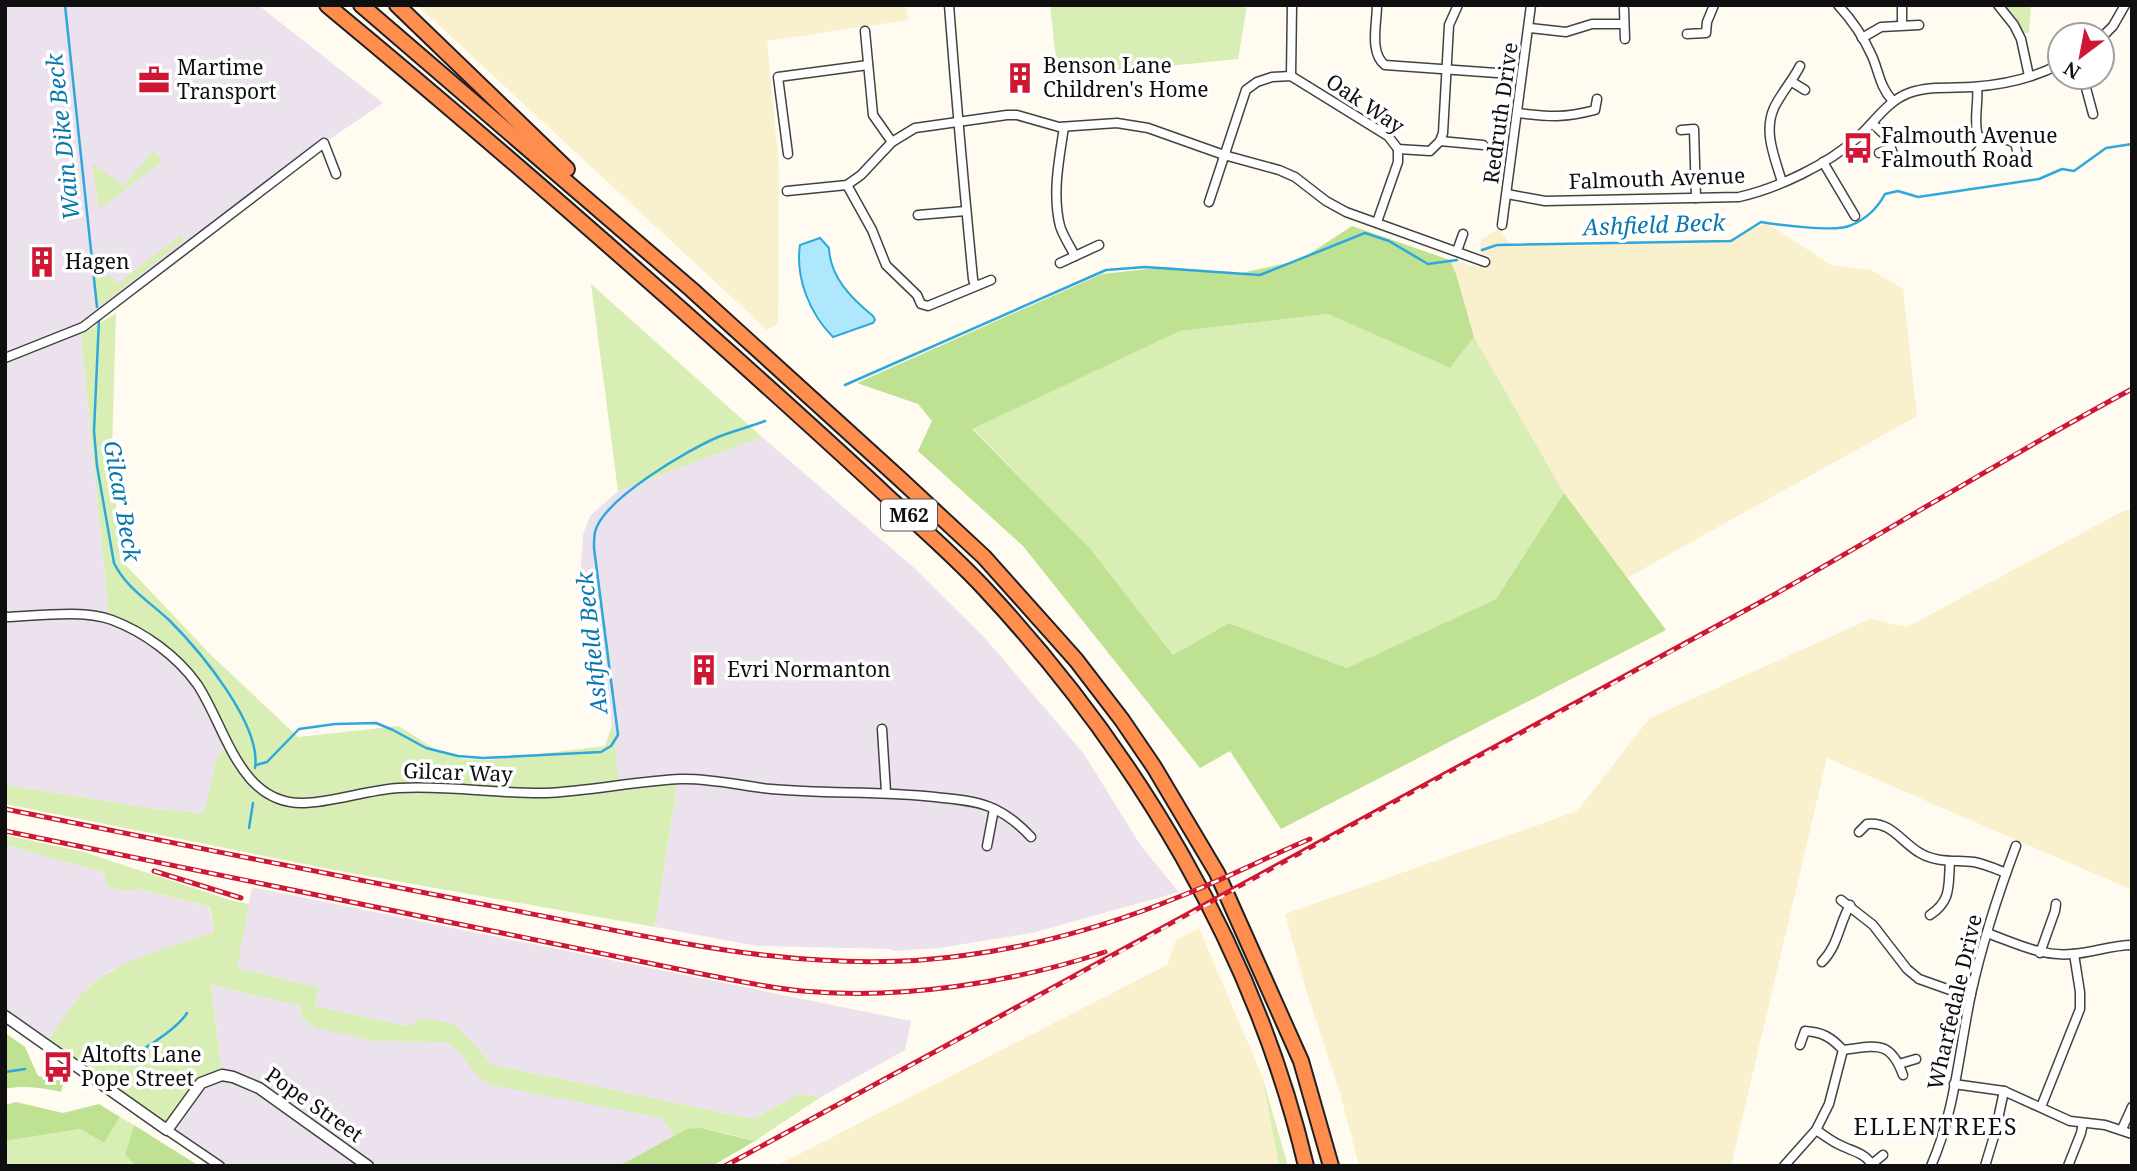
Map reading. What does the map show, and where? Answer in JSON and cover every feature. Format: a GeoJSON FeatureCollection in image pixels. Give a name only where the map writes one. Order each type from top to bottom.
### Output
{"type":"FeatureCollection","features":[{"type":"Feature","properties":{"kind":"highway","name":"M62"},"geometry":{"type":"LineString","coordinates":[[314,5],[396,62]]}},
{"type":"Feature","properties":{"kind":"highway","name":"M62"},"geometry":{"type":"LineString","coordinates":[[327,5],[396,62],[803,418],[981,585],[1024,632],[1106,737],[1184,858],[1246,984],[1269,1042],[1297,1127],[1306,1166]]}},
{"type":"Feature","properties":{"kind":"highway","name":"M62"},"geometry":{"type":"LineString","coordinates":[[361,5],[691,289]]}},
{"type":"Feature","properties":{"kind":"highway","name":"M62"},"geometry":{"type":"LineString","coordinates":[[397,5],[691,289],[984,557],[1076,660],[1154,766],[1217,873],[1301,1062],[1331,1166]]}},
{"type":"Feature","properties":{"kind":"street"},"geometry":{"type":"LineString","coordinates":[[949,5],[957,87],[957,121],[975,286]]}},
{"type":"Feature","properties":{"kind":"street"},"geometry":{"type":"LineString","coordinates":[[1209,202],[1247,90],[1272,76],[1291,76],[1292,5]]}},
{"type":"Feature","properties":{"kind":"street"},"geometry":{"type":"LineString","coordinates":[[1377,5],[1375,48],[1381,62],[1393,66],[1497,73]]}},
{"type":"Feature","properties":{"kind":"street"},"geometry":{"type":"LineString","coordinates":[[1458,5],[1449,25],[1443,132],[1440,141],[1483,145]]}},
{"type":"Feature","properties":{"kind":"street","name":"Redruth Drive"},"geometry":{"type":"LineString","coordinates":[[1502,225],[1531,5]]}},
{"type":"Feature","properties":{"kind":"street"},"geometry":{"type":"LineString","coordinates":[[1687,34],[1706,33],[1714,5]]}},
{"type":"Feature","properties":{"kind":"street"},"geometry":{"type":"LineString","coordinates":[[1838,5],[1862,38],[1884,92],[1892,100],[1910,92],[1977,87],[2029,76],[2046,69]]}},
{"type":"Feature","properties":{"kind":"street"},"geometry":{"type":"LineString","coordinates":[[1902,5],[1902,25]]}},
{"type":"Feature","properties":{"kind":"street"},"geometry":{"type":"LineString","coordinates":[[1998,5],[2021,39],[2029,76]]}},
{"type":"Feature","properties":{"kind":"street"},"geometry":{"type":"LineString","coordinates":[[2116,21],[2125,5]]}},
{"type":"Feature","properties":{"kind":"street"},"geometry":{"type":"LineString","coordinates":[[1624,9],[1625,39]]}},
{"type":"Feature","properties":{"kind":"street"},"geometry":{"type":"LineString","coordinates":[[1530,28],[1566,32],[1592,24],[1624,24]]}},
{"type":"Feature","properties":{"kind":"street"},"geometry":{"type":"LineString","coordinates":[[1862,38],[1881,27],[1919,25]]}},
{"type":"Feature","properties":{"kind":"street"},"geometry":{"type":"LineString","coordinates":[[865,31],[873,115],[891,142]]}},
{"type":"Feature","properties":{"kind":"street"},"geometry":{"type":"LineString","coordinates":[[788,154],[778,77],[869,65]]}},
{"type":"Feature","properties":{"kind":"street"},"geometry":{"type":"LineString","coordinates":[[1782,182],[1770,139],[1770,124],[1774,108],[1800,66]]}},
{"type":"Feature","properties":{"kind":"street","name":"Oak Way"},"geometry":{"type":"LineString","coordinates":[[1291,76],[1388,136],[1398,149],[1430,151],[1440,141]]}},
{"type":"Feature","properties":{"kind":"street"},"geometry":{"type":"LineString","coordinates":[[1792,82],[1805,90]]}},
{"type":"Feature","properties":{"kind":"street"},"geometry":{"type":"LineString","coordinates":[[1970,146],[1978,136],[1977,87]]}},
{"type":"Feature","properties":{"kind":"street"},"geometry":{"type":"LineString","coordinates":[[2087,91],[2093,114]]}},
{"type":"Feature","properties":{"kind":"street"},"geometry":{"type":"LineString","coordinates":[[1518,113],[1556,118],[1572,116],[1595,110],[1597,99]]}},
{"type":"Feature","properties":{"kind":"street","name":"Falmouth Avenue"},"geometry":{"type":"LineString","coordinates":[[1507,194],[1545,201],[1739,198],[1763,192],[1823,162],[1854,141],[1892,100]]}},
{"type":"Feature","properties":{"kind":"street"},"geometry":{"type":"LineString","coordinates":[[787,191],[847,186],[861,175],[891,142],[915,128],[1017,115],[1064,127],[1134,124],[1224,155],[1279,170],[1346,212],[1485,262]]}},
{"type":"Feature","properties":{"kind":"street"},"geometry":{"type":"LineString","coordinates":[[1872,124],[1886,136],[1896,161]]}},
{"type":"Feature","properties":{"kind":"street"},"geometry":{"type":"LineString","coordinates":[[1064,127],[1056,182],[1058,213],[1061,229],[1075,256]]}},
{"type":"Feature","properties":{"kind":"street"},"geometry":{"type":"LineString","coordinates":[[1681,130],[1694,129],[1696,198]]}},
{"type":"Feature","properties":{"kind":"street"},"geometry":{"type":"LineString","coordinates":[[1978,136],[1986,139],[2003,137],[2018,140],[2018,154]]}},
{"type":"Feature","properties":{"kind":"street"},"geometry":{"type":"LineString","coordinates":[[5,358],[83,327],[324,143],[336,174]]}},
{"type":"Feature","properties":{"kind":"street"},"geometry":{"type":"LineString","coordinates":[[1879,153],[1891,148]]}},
{"type":"Feature","properties":{"kind":"street"},"geometry":{"type":"LineString","coordinates":[[1377,222],[1398,162],[1398,149]]}},
{"type":"Feature","properties":{"kind":"street"},"geometry":{"type":"LineString","coordinates":[[1823,162],[1855,216]]}},
{"type":"Feature","properties":{"kind":"street"},"geometry":{"type":"LineString","coordinates":[[847,186],[872,230],[886,265],[917,295],[921,304],[928,306],[991,280]]}},
{"type":"Feature","properties":{"kind":"street"},"geometry":{"type":"LineString","coordinates":[[918,215],[966,211]]}},
{"type":"Feature","properties":{"kind":"street"},"geometry":{"type":"LineString","coordinates":[[1457,251],[1463,234]]}},
{"type":"Feature","properties":{"kind":"street"},"geometry":{"type":"LineString","coordinates":[[1060,263],[1099,245]]}},
{"type":"Feature","properties":{"kind":"street","name":"Gilcar Way"},"geometry":{"type":"LineString","coordinates":[[5,617],[98,616],[121,624],[157,645],[185,670],[196,684],[243,771],[267,793],[289,802],[310,802],[400,788],[450,787],[547,793],[695,779],[771,789],[886,792],[974,802],[1012,818],[1031,837]]}},
{"type":"Feature","properties":{"kind":"street"},"geometry":{"type":"LineString","coordinates":[[883,729],[886,792]]}},
{"type":"Feature","properties":{"kind":"street"},"geometry":{"type":"LineString","coordinates":[[987,846],[994,809]]}},
{"type":"Feature","properties":{"kind":"street"},"geometry":{"type":"LineString","coordinates":[[1859,832],[1867,820],[1884,825],[1920,853],[1950,862],[1973,862],[2006,873]]}},
{"type":"Feature","properties":{"kind":"street","name":"Wharfedale Drive"},"geometry":{"type":"LineString","coordinates":[[1931,1166],[1938,1150],[1954,1084],[1971,994],[1987,933],[2016,846]]}},
{"type":"Feature","properties":{"kind":"street"},"geometry":{"type":"LineString","coordinates":[[1930,915],[1941,908],[1947,899],[1950,862]]}},
{"type":"Feature","properties":{"kind":"street"},"geometry":{"type":"LineString","coordinates":[[1842,900],[1873,925],[1907,969],[1919,979],[1971,994]]}},
{"type":"Feature","properties":{"kind":"street"},"geometry":{"type":"LineString","coordinates":[[2040,953],[2056,904]]}},
{"type":"Feature","properties":{"kind":"street"},"geometry":{"type":"LineString","coordinates":[[1822,962],[1835,944],[1840,923],[1850,905]]}},
{"type":"Feature","properties":{"kind":"street"},"geometry":{"type":"LineString","coordinates":[[1987,933],[2040,953],[2074,954],[2132,945]]}},
{"type":"Feature","properties":{"kind":"street"},"geometry":{"type":"LineString","coordinates":[[2041,1107],[2080,1009],[2074,954]]}},
{"type":"Feature","properties":{"kind":"street"},"geometry":{"type":"LineString","coordinates":[[5,1016],[220,1166]]}},
{"type":"Feature","properties":{"kind":"street"},"geometry":{"type":"LineString","coordinates":[[1800,1045],[1805,1031],[1812,1031],[1830,1036],[1843,1050]]}},
{"type":"Feature","properties":{"kind":"street"},"geometry":{"type":"LineString","coordinates":[[1843,1050],[1874,1045],[1892,1054],[1902,1075]]}},
{"type":"Feature","properties":{"kind":"street"},"geometry":{"type":"LineString","coordinates":[[1784,1166],[1816,1130],[1829,1104],[1843,1050]]}},
{"type":"Feature","properties":{"kind":"street"},"geometry":{"type":"LineString","coordinates":[[1899,1064],[1916,1059]]}},
{"type":"Feature","properties":{"kind":"street","name":"Pope Street"},"geometry":{"type":"LineString","coordinates":[[167,1130],[201,1083],[222,1075],[259,1088],[368,1166]]}},
{"type":"Feature","properties":{"kind":"street"},"geometry":{"type":"LineString","coordinates":[[1954,1084],[2004,1091],[2070,1121],[2122,1129],[2132,1134]]}},
{"type":"Feature","properties":{"kind":"street"},"geometry":{"type":"LineString","coordinates":[[1984,1166],[1995,1133],[2004,1091]]}},
{"type":"Feature","properties":{"kind":"street"},"geometry":{"type":"LineString","coordinates":[[2122,1129],[2132,1107]]}},
{"type":"Feature","properties":{"kind":"street"},"geometry":{"type":"LineString","coordinates":[[2068,1166],[2083,1123]]}},
{"type":"Feature","properties":{"kind":"street"},"geometry":{"type":"LineString","coordinates":[[1816,1130],[1844,1148],[1864,1156],[1872,1165],[1883,1155]]}},
{"type":"Feature","properties":{"kind":"shaded area"},"geometry":{"type":"Polygon","coordinates":[[[5,5],[258,5],[383,103],[324,143],[83,327],[81,335],[109,619],[139,634],[185,670],[228,743],[216,760],[205,813],[157,809],[5,785],[5,5]]]}},
{"type":"Feature","properties":{"kind":"shaded area"},"geometry":{"type":"Polygon","coordinates":[[[417,5],[906,5],[908,20],[767,41],[779,168],[778,324],[767,330],[417,5]]]}},
{"type":"Feature","properties":{"kind":"shaded area"},"geometry":{"type":"Polygon","coordinates":[[[1767,223],[1831,265],[1871,270],[1903,289],[1917,416],[1627,578],[1564,493],[1474,337],[1450,260],[1486,269],[1491,257],[1480,252],[1481,240],[1499,228],[1510,244],[1722,242],[1767,223]]]}},
{"type":"Feature","properties":{"kind":"shaded area"},"geometry":{"type":"Polygon","coordinates":[[[762,437],[912,566],[984,637],[1084,754],[1141,846],[1179,892],[1032,933],[940,948],[892,951],[757,946],[655,927],[678,780],[619,785],[595,586],[580,579],[583,535],[590,516],[618,491],[762,437]]]}},
{"type":"Feature","properties":{"kind":"shaded area"},"geometry":{"type":"Polygon","coordinates":[[[2125,510],[2132,510],[2132,890],[1827,758],[1731,1166],[1359,1166],[1340,1093],[1307,993],[1285,914],[1577,811],[1650,718],[1870,619],[1907,627],[2125,510]]]}},
{"type":"Feature","properties":{"kind":"shaded area"},"geometry":{"type":"Polygon","coordinates":[[[5,845],[103,872],[104,877],[126,891],[139,889],[209,907],[214,932],[110,971],[77,1000],[46,1044],[5,1016],[5,845]]]}},
{"type":"Feature","properties":{"kind":"shaded area"},"geometry":{"type":"Polygon","coordinates":[[[252,887],[911,1021],[905,1050],[821,1097],[799,1094],[753,1119],[493,1065],[455,1024],[408,1026],[315,1006],[319,987],[236,968],[252,887]]]}},
{"type":"Feature","properties":{"kind":"shaded area"},"geometry":{"type":"Polygon","coordinates":[[[1199,928],[1262,1076],[1279,1166],[776,1166],[1167,965],[1176,940],[1199,928]]]}},
{"type":"Feature","properties":{"kind":"shaded area"},"geometry":{"type":"Polygon","coordinates":[[[211,985],[302,1006],[373,1041],[443,1042],[456,1049],[486,1083],[661,1118],[675,1137],[619,1166],[220,1166],[167,1130],[201,1083],[222,1075],[211,985]]]}},
{"type":"Feature","properties":{"kind":"green space"},"geometry":{"type":"Polygon","coordinates":[[[1050,5],[1247,5],[1238,59],[1058,77],[1050,5]]]}},
{"type":"Feature","properties":{"kind":"green space"},"geometry":{"type":"Polygon","coordinates":[[[2005,5],[2031,5],[2029,33],[2024,33],[2005,5]]]}},
{"type":"Feature","properties":{"kind":"green space"},"geometry":{"type":"Polygon","coordinates":[[[154,150],[163,161],[99,209],[92,163],[124,186],[154,150]]]}},
{"type":"Feature","properties":{"kind":"green space"},"geometry":{"type":"Polygon","coordinates":[[[1352,226],[1450,260],[1474,337],[1450,368],[1328,314],[1180,331],[972,429],[1089,547],[1173,655],[1229,623],[1347,668],[1496,599],[1564,493],[1666,630],[1281,829],[1230,751],[1200,768],[1023,546],[918,451],[932,421],[918,404],[857,383],[1102,274],[1167,267],[1237,274],[1300,260],[1352,226]]]}},
{"type":"Feature","properties":{"kind":"green space"},"geometry":{"type":"Polygon","coordinates":[[[182,234],[183,241],[96,309],[93,278],[112,276],[117,284],[182,234]]]}},
{"type":"Feature","properties":{"kind":"green space"},"geometry":{"type":"Polygon","coordinates":[[[591,284],[762,437],[618,491],[591,284]]]}},
{"type":"Feature","properties":{"kind":"green space"},"geometry":{"type":"Polygon","coordinates":[[[116,313],[112,450],[120,559],[209,653],[298,737],[399,726],[436,750],[463,759],[490,760],[605,746],[613,723],[619,785],[678,779],[655,927],[334,870],[5,804],[5,785],[157,809],[204,813],[216,760],[228,743],[205,699],[171,657],[109,619],[81,335],[116,313]]]}},
{"type":"Feature","properties":{"kind":"green space"},"geometry":{"type":"Polygon","coordinates":[[[1328,314],[1450,368],[1474,337],[1564,493],[1496,599],[1347,668],[1229,623],[1173,655],[1089,547],[972,428],[1180,331],[1328,314]]]}},
{"type":"Feature","properties":{"kind":"green space"},"geometry":{"type":"Polygon","coordinates":[[[5,835],[84,852],[249,904],[237,968],[319,987],[315,1006],[408,1026],[422,1018],[455,1024],[493,1065],[753,1119],[799,1094],[821,1097],[755,1141],[704,1130],[694,1130],[675,1137],[661,1118],[491,1085],[480,1079],[456,1049],[443,1042],[373,1041],[316,1028],[301,1016],[301,1006],[211,985],[222,1075],[201,1083],[167,1130],[46,1044],[77,1000],[102,977],[148,954],[214,932],[210,907],[139,889],[126,891],[112,888],[107,884],[103,872],[5,845],[5,835]]]}},
{"type":"Feature","properties":{"kind":"green space"},"geometry":{"type":"Polygon","coordinates":[[[5,1033],[25,1047],[38,1076],[64,1081],[61,1092],[19,1087],[5,1089],[5,1033]]]}},
{"type":"Feature","properties":{"kind":"green space"},"geometry":{"type":"Polygon","coordinates":[[[1262,1076],[1288,1166],[1279,1166],[1262,1076]]]}},
{"type":"Feature","properties":{"kind":"green space"},"geometry":{"type":"Polygon","coordinates":[[[16,1102],[63,1113],[99,1104],[120,1117],[104,1143],[80,1129],[5,1141],[5,1105],[16,1102]]]}},
{"type":"Feature","properties":{"kind":"green space"},"geometry":{"type":"Polygon","coordinates":[[[120,1117],[134,1125],[125,1155],[136,1166],[5,1166],[5,1141],[80,1129],[104,1143],[120,1117]]]}},
{"type":"Feature","properties":{"kind":"green space"},"geometry":{"type":"Polygon","coordinates":[[[134,1125],[199,1166],[136,1166],[125,1155],[134,1125]]]}},
{"type":"Feature","properties":{"kind":"green space"},"geometry":{"type":"Polygon","coordinates":[[[700,1128],[755,1141],[712,1166],[619,1166],[687,1129],[700,1128]]]}},
{"type":"Feature","properties":{"kind":"water"},"geometry":{"type":"Polygon","coordinates":[[[820,238],[829,248],[830,259],[838,278],[857,302],[873,316],[873,323],[833,337],[817,318],[802,283],[799,257],[800,245],[820,238]]]}},
{"type":"Feature","properties":{"kind":"waterway","name":"Wain Dike Beck"},"geometry":{"type":"LineString","coordinates":[[65,5],[97,307]]}},
{"type":"Feature","properties":{"kind":"waterway","name":"Ashfield Beck"},"geometry":{"type":"LineString","coordinates":[[1482,250],[1497,245],[1731,241],[1761,222],[1842,228],[1865,217],[1885,194],[1898,191],[1918,197],[2039,179],[2062,169],[2074,171],[2106,148],[2132,144]]}},
{"type":"Feature","properties":{"kind":"waterway","name":"Ashfield Beck"},"geometry":{"type":"LineString","coordinates":[[845,385],[1106,270],[1145,267],[1260,275],[1365,233],[1389,241],[1428,264],[1457,260]]}},
{"type":"Feature","properties":{"kind":"waterway","name":"Gilcar Beck"},"geometry":{"type":"LineString","coordinates":[[99,319],[94,431],[97,466],[114,563],[132,587],[183,634],[212,669],[249,731],[255,751],[255,768]]}},
{"type":"Feature","properties":{"kind":"waterway","name":"Ashfield Beck"},"geometry":{"type":"LineString","coordinates":[[256,765],[267,762],[299,729],[335,724],[376,723],[426,748],[458,756],[483,758],[601,752],[611,746],[618,735],[594,548],[595,532],[601,519],[630,491],[668,464],[718,437],[765,421]]}},
{"type":"Feature","properties":{"kind":"waterway"},"geometry":{"type":"LineString","coordinates":[[249,828],[253,803]]}},
{"type":"Feature","properties":{"kind":"waterway"},"geometry":{"type":"LineString","coordinates":[[116,1061],[154,1042],[187,1013]]}},
{"type":"Feature","properties":{"kind":"waterway"},"geometry":{"type":"LineString","coordinates":[[5,1072],[25,1069]]}},
{"type":"Feature","properties":{"kind":"railway"},"geometry":{"type":"LineString","coordinates":[[725,1166],[1638,670],[2132,389]]}},
{"type":"Feature","properties":{"kind":"railway"},"geometry":{"type":"LineString","coordinates":[[5,809],[621,932],[736,951],[851,962],[909,961],[967,955],[1076,932],[1181,896],[1310,839]]}},
{"type":"Feature","properties":{"kind":"railway"},"geometry":{"type":"LineString","coordinates":[[5,831],[790,990],[840,993],[917,991],[994,980],[1105,952]]}},
{"type":"Feature","properties":{"kind":"railway"},"geometry":{"type":"LineString","coordinates":[[154,871],[241,898]]}},
{"type":"Feature","properties":{"kind":"place","name":"Benson Lane Children's Home"},"geometry":{"type":"Point","coordinates":[1020,78]}},
{"type":"Feature","properties":{"kind":"place","name":"Martime Transport"},"geometry":{"type":"Point","coordinates":[154,80]}},
{"type":"Feature","properties":{"kind":"place","name":"Falmouth Avenue Falmouth Road"},"geometry":{"type":"Point","coordinates":[1858,148]}},
{"type":"Feature","properties":{"kind":"place","name":"Hagen"},"geometry":{"type":"Point","coordinates":[42,262]}},
{"type":"Feature","properties":{"kind":"place","name":"Evri Normanton"},"geometry":{"type":"Point","coordinates":[704,670]}},
{"type":"Feature","properties":{"kind":"place","name":"Altofts Lane Pope Street"},"geometry":{"type":"Point","coordinates":[58,1067]}},
{"type":"Feature","properties":{"kind":"district","name":"ELLENTREES"},"geometry":{"type":"Point","coordinates":[1936,1127]}}]}
